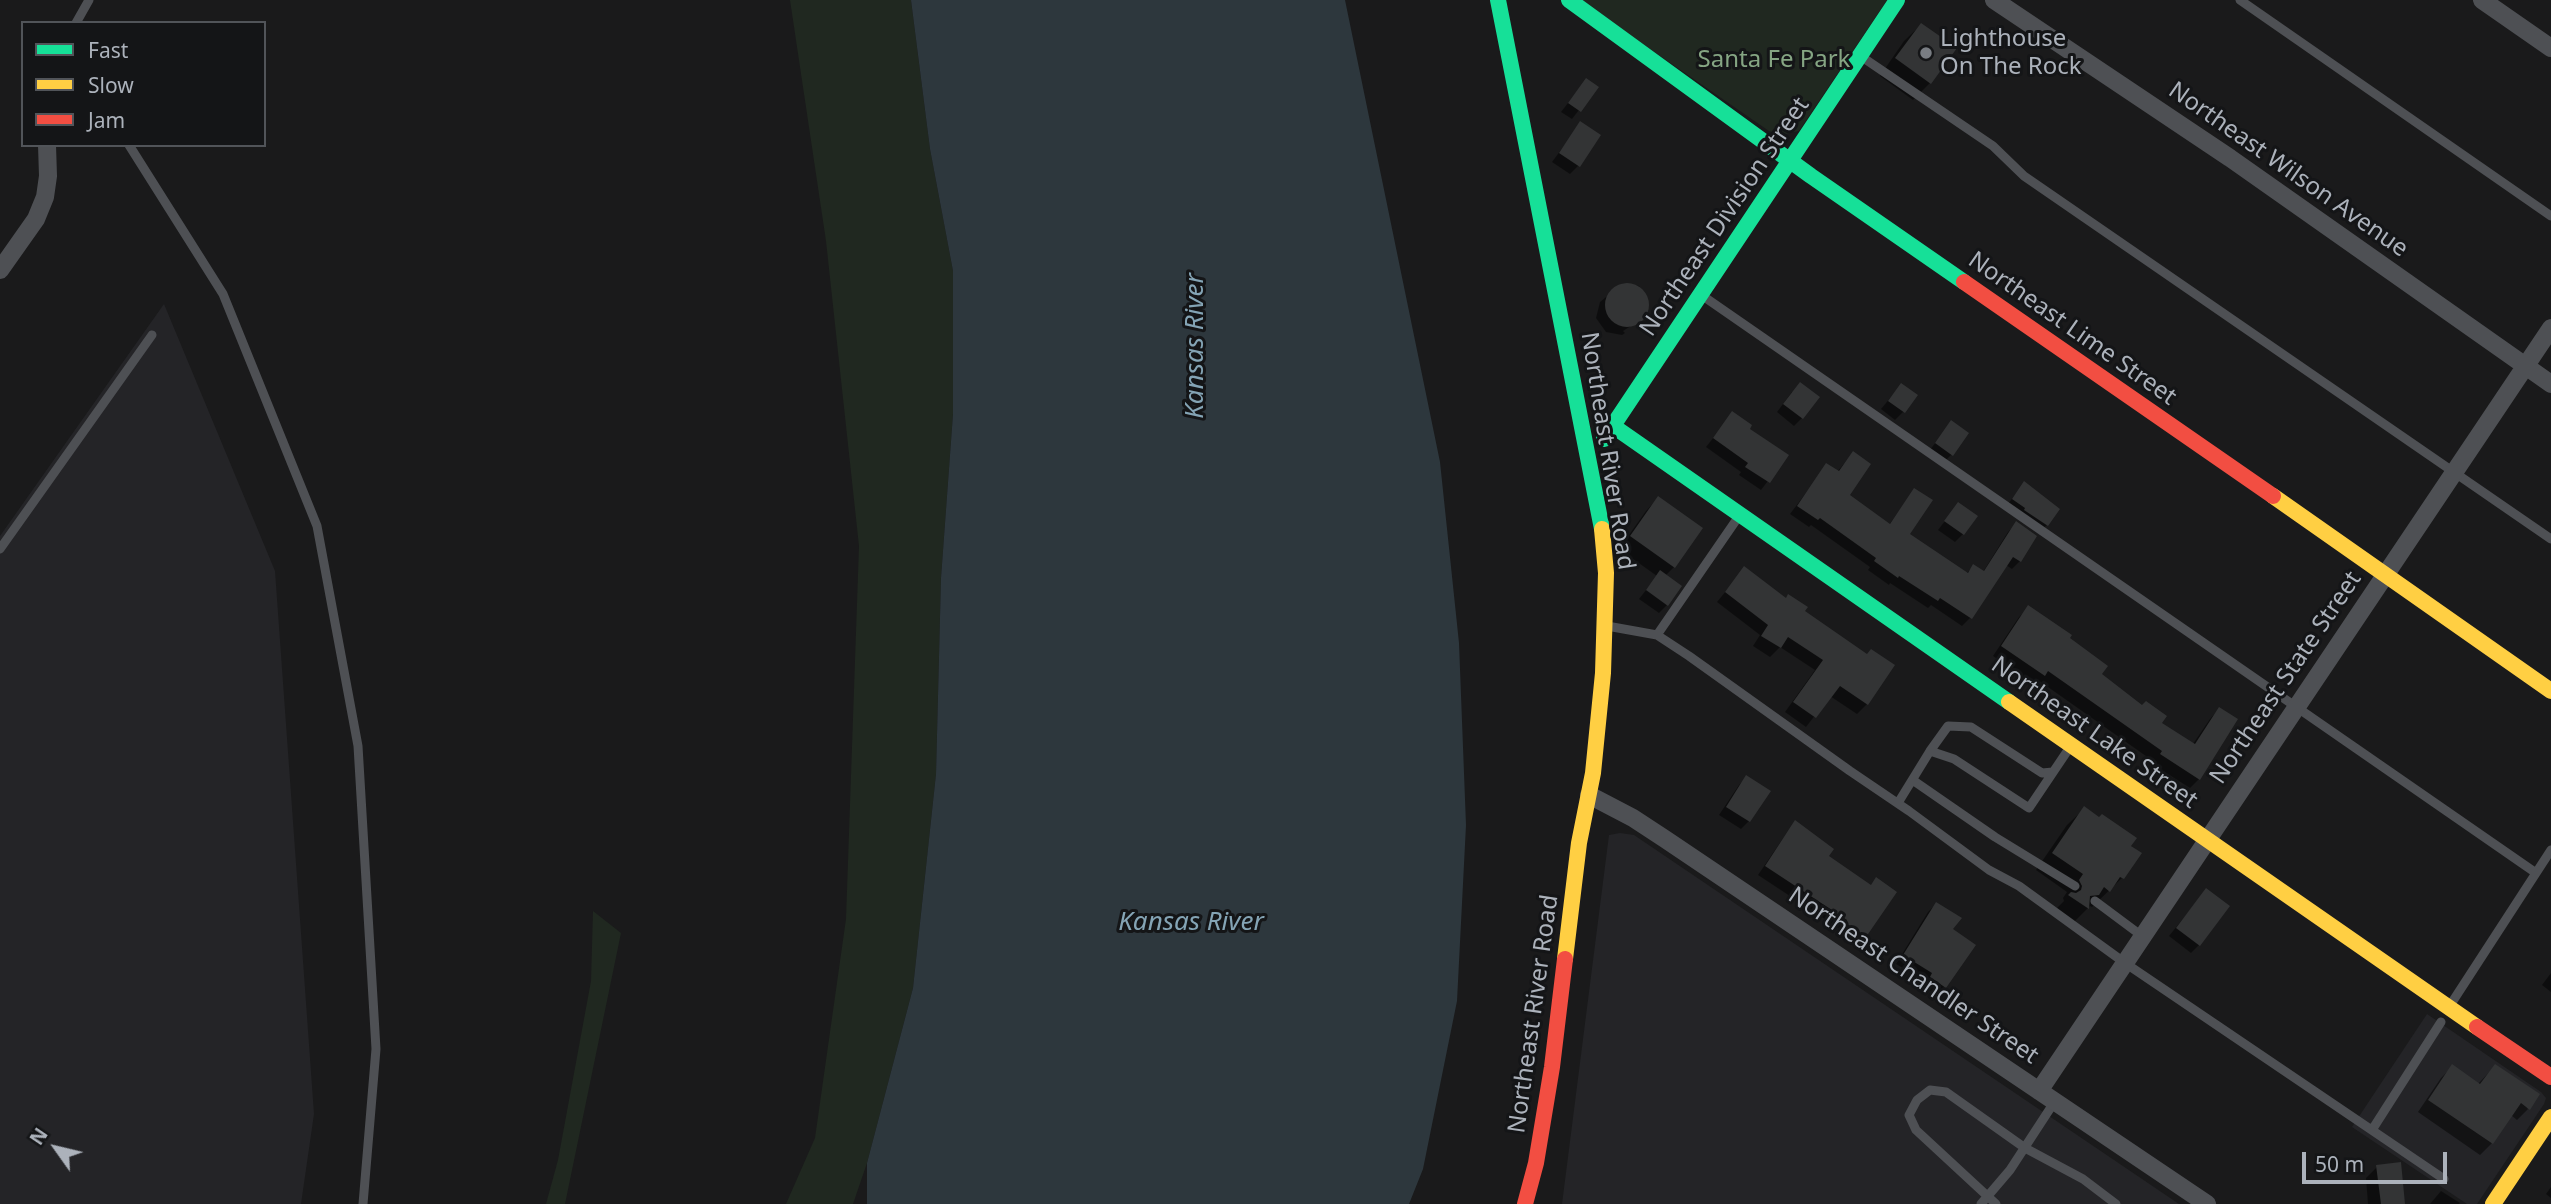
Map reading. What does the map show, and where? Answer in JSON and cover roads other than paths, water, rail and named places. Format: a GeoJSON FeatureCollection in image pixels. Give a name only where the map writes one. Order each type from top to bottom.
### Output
{"type":"FeatureCollection","features":[{"type":"Feature","properties":{"kind":"street","name":"Northeast River Road"},"geometry":{"type":"LineString","coordinates":[[1498,0],[1590,459],[1603,534],[1606,573],[1601,698],[1579,843],[1552,1068],[1536,1163],[1525,1204]]}},
{"type":"Feature","properties":{"kind":"street","name":"Northeast Lime Street"},"geometry":{"type":"LineString","coordinates":[[1569,0],[1811,176],[2551,691]]}},
{"type":"Feature","properties":{"kind":"street","name":"Northeast Division Street"},"geometry":{"type":"LineString","coordinates":[[1590,459],[1897,0]]}},
{"type":"Feature","properties":{"kind":"street","name":"Northeast Wilson Avenue"},"geometry":{"type":"LineString","coordinates":[[1994,0],[2230,158],[2551,384]]}},
{"type":"Feature","properties":{"kind":"street"},"geometry":{"type":"LineString","coordinates":[[2482,0],[2551,48]]}},
{"type":"Feature","properties":{"kind":"street"},"geometry":{"type":"LineString","coordinates":[[0,270],[36,219],[45,197],[48,176],[47,147]]}},
{"type":"Feature","properties":{"kind":"street","name":"Northeast State Street"},"geometry":{"type":"LineString","coordinates":[[2039,1091],[2551,328]]}},
{"type":"Feature","properties":{"kind":"street","name":"Northeast Lake Street"},"geometry":{"type":"LineString","coordinates":[[1613,426],[2208,839],[2445,1015],[2551,1077]]}},
{"type":"Feature","properties":{"kind":"street","name":"Northeast Chandler Street"},"geometry":{"type":"LineString","coordinates":[[1588,795],[1633,818],[1665,839],[2207,1204]]}},
{"type":"Feature","properties":{"kind":"street"},"geometry":{"type":"LineString","coordinates":[[2493,1204],[2551,1117]]}},
{"type":"Feature","properties":{"kind":"lane"},"geometry":{"type":"LineString","coordinates":[[77,21],[89,0]]}},
{"type":"Feature","properties":{"kind":"lane"},"geometry":{"type":"LineString","coordinates":[[2240,0],[2551,216]]}},
{"type":"Feature","properties":{"kind":"lane"},"geometry":{"type":"LineString","coordinates":[[1860,55],[1993,146],[2024,176],[2551,539]]}},
{"type":"Feature","properties":{"kind":"lane"},"geometry":{"type":"LineString","coordinates":[[130,147],[223,294],[317,526],[358,746],[376,1049],[363,1204]]}},
{"type":"Feature","properties":{"kind":"lane"},"geometry":{"type":"LineString","coordinates":[[1700,294],[2536,873]]}},
{"type":"Feature","properties":{"kind":"lane"},"geometry":{"type":"LineString","coordinates":[[0,549],[152,335]]}},
{"type":"Feature","properties":{"kind":"lane"},"geometry":{"type":"LineString","coordinates":[[1657,635],[1740,515]]}},
{"type":"Feature","properties":{"kind":"lane"},"geometry":{"type":"LineString","coordinates":[[1605,626],[1657,635],[1898,803],[1989,870],[2019,886],[2125,963],[2445,1179]]}},
{"type":"Feature","properties":{"kind":"lane"},"geometry":{"type":"LineString","coordinates":[[1898,803],[1948,726],[1971,727],[2042,774],[2053,772]]}},
{"type":"Feature","properties":{"kind":"lane"},"geometry":{"type":"LineString","coordinates":[[1930,751],[1954,759],[2029,808],[2071,745]]}},
{"type":"Feature","properties":{"kind":"lane"},"geometry":{"type":"LineString","coordinates":[[1913,781],[1995,837],[2075,886]]}},
{"type":"Feature","properties":{"kind":"lane"},"geometry":{"type":"LineString","coordinates":[[2372,1130],[2551,850]]}},
{"type":"Feature","properties":{"kind":"lane"},"geometry":{"type":"LineString","coordinates":[[2095,901],[2143,936]]}},
{"type":"Feature","properties":{"kind":"lane"},"geometry":{"type":"LineString","coordinates":[[1996,1204],[1916,1130],[1909,1115],[1917,1100],[1930,1090],[1946,1092],[2025,1148],[2083,1179],[2116,1204]]}},
{"type":"Feature","properties":{"kind":"lane"},"geometry":{"type":"LineString","coordinates":[[1981,1204],[2025,1148],[2055,1101]]}},
{"type":"Feature","properties":{"kind":"water","name":"Kansas River"},"geometry":{"type":"Polygon","coordinates":[[[911,0],[1345,0],[1440,462],[1459,643],[1466,825],[1457,1001],[1423,1169],[1409,1204],[867,1204],[867,1163],[913,988],[936,774],[941,578],[953,414],[953,271],[930,149],[911,0]]]}},
{"type":"Feature","properties":{"kind":"place","name":"Lighthouse On The Rock"},"geometry":{"type":"Point","coordinates":[1926,53]}},
{"type":"Feature","properties":{"kind":"park label","name":"Santa Fe Park"},"geometry":{"type":"Point","coordinates":[1774,60]}}]}
